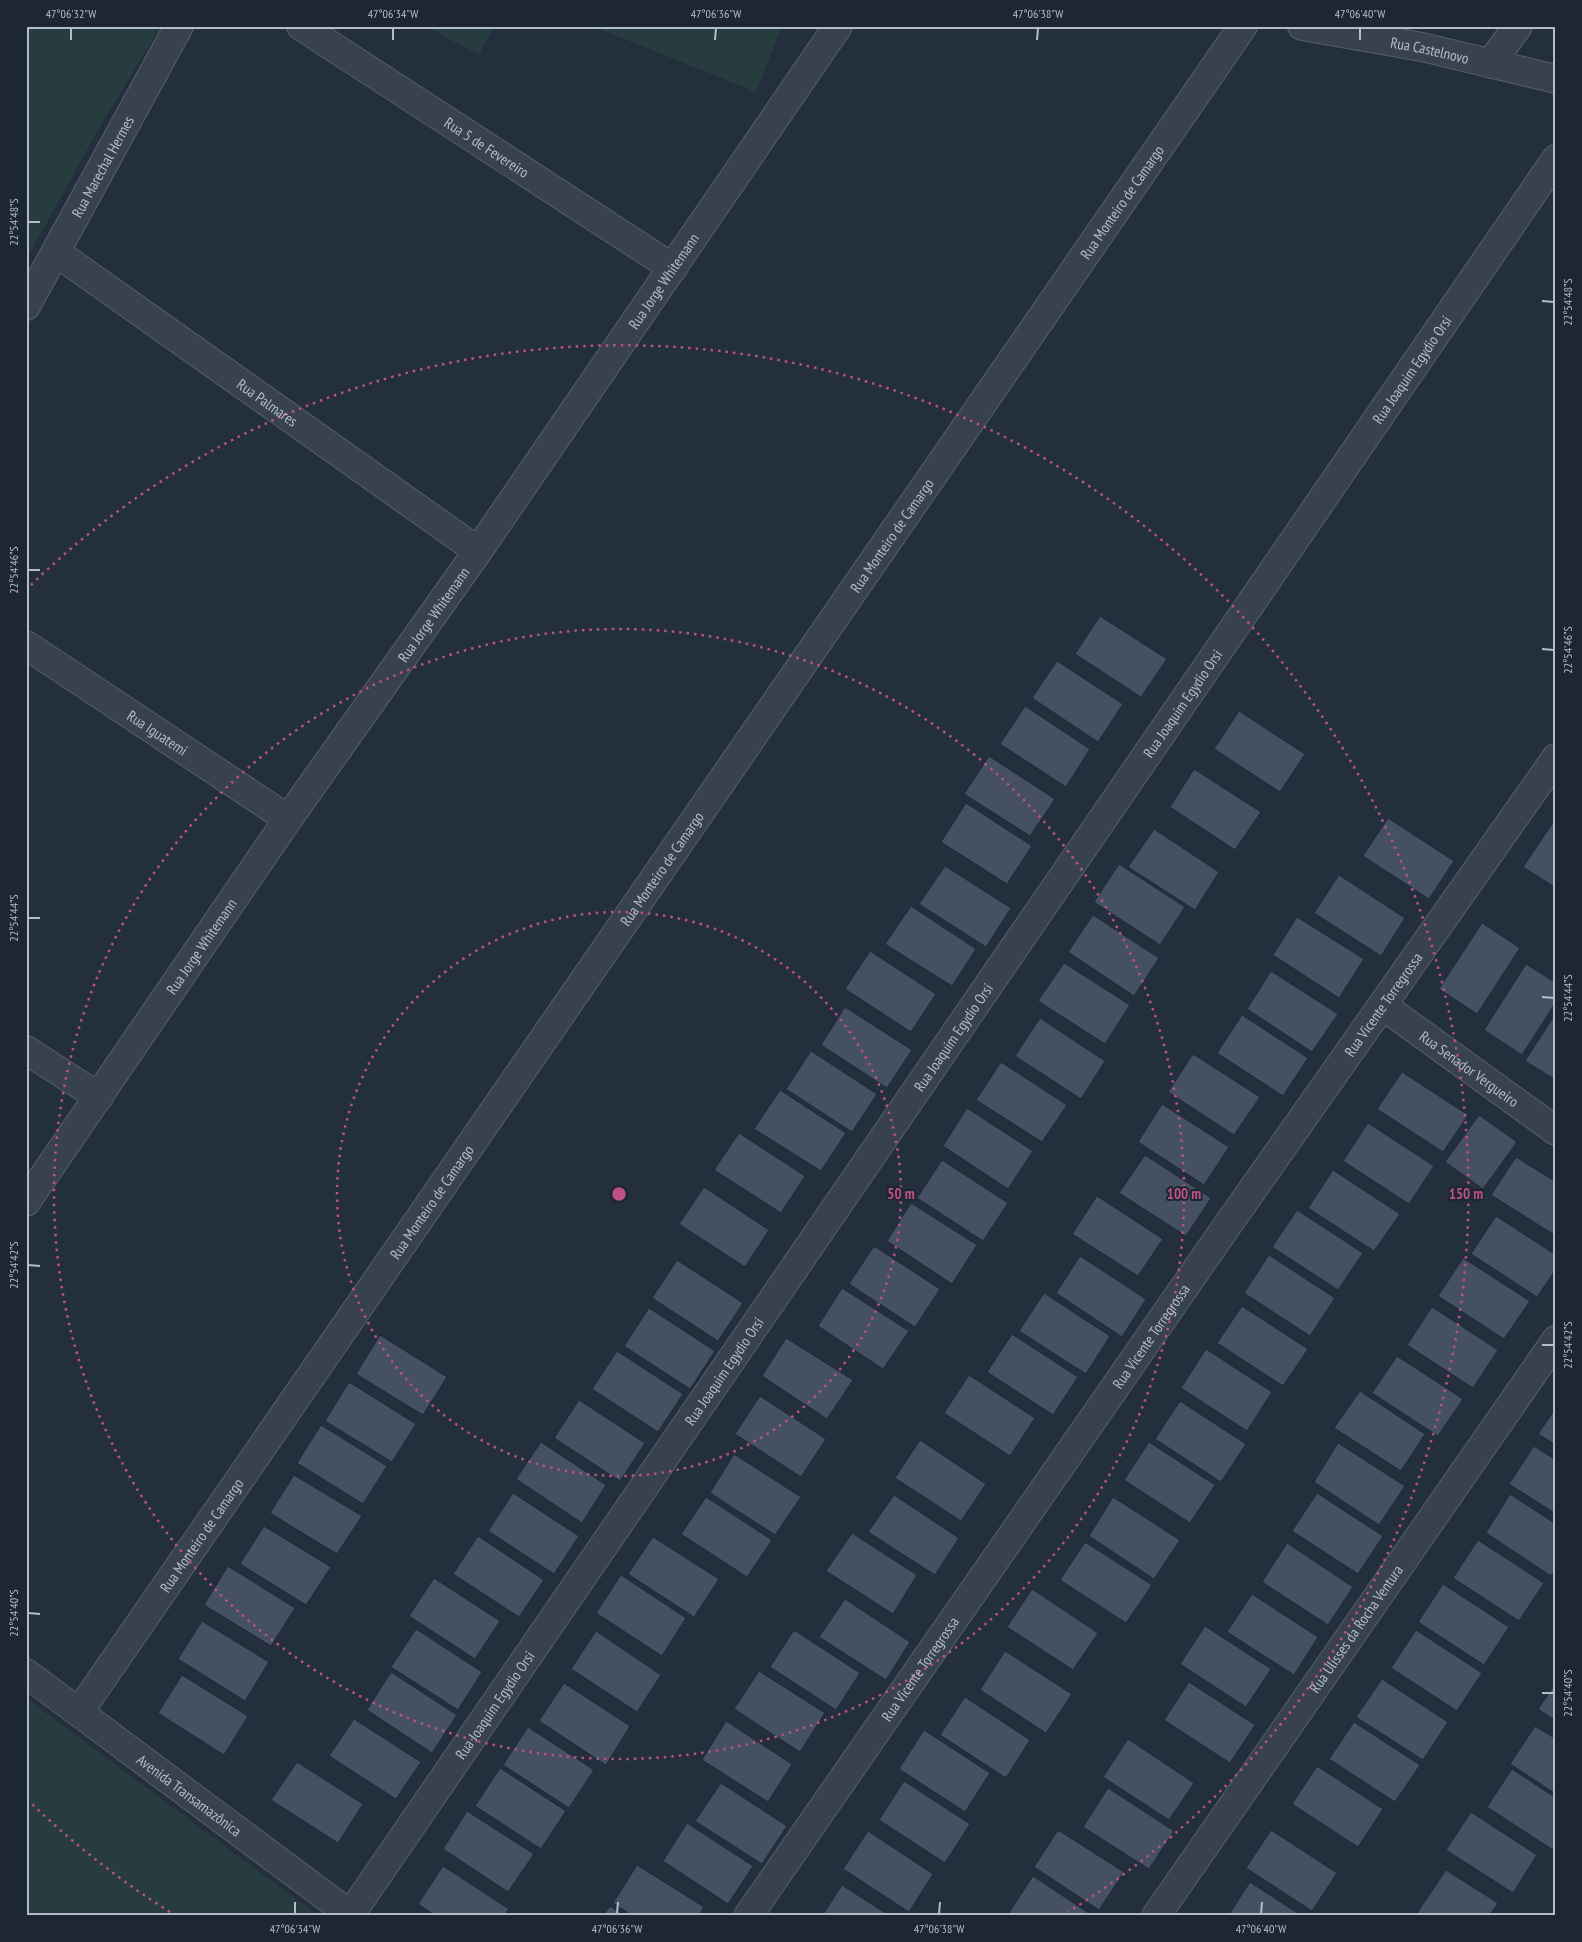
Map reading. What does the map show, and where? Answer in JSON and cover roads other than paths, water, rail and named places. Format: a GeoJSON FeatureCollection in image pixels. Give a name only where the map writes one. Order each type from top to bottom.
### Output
{"type":"FeatureCollection","features":[{"type":"Feature","properties":{"kind":"street","name":"Rua Marechal Hermes"},"geometry":{"type":"LineString","coordinates":[[26,306],[179,26]]}},
{"type":"Feature","properties":{"kind":"street","name":"Rua 5 de Fevereiro"},"geometry":{"type":"LineString","coordinates":[[301,26],[673,268]]}},
{"type":"Feature","properties":{"kind":"street","name":"Rua Jorge Whitemann"},"geometry":{"type":"LineString","coordinates":[[26,1202],[288,819],[478,551],[838,26]]}},
{"type":"Feature","properties":{"kind":"street","name":"Rua Monteiro de Camargo"},"geometry":{"type":"LineString","coordinates":[[79,1712],[1243,26]]}},
{"type":"Feature","properties":{"kind":"street","name":"Rua Castelnovo"},"geometry":{"type":"LineString","coordinates":[[1302,26],[1422,47],[1556,79]]}},
{"type":"Feature","properties":{"kind":"street"},"geometry":{"type":"LineString","coordinates":[[1400,26],[1422,47]]}},
{"type":"Feature","properties":{"kind":"street"},"geometry":{"type":"LineString","coordinates":[[1490,64],[1518,26]]}},
{"type":"Feature","properties":{"kind":"street","name":"Rua Joaquim Egydio Orsi"},"geometry":{"type":"LineString","coordinates":[[351,1915],[1556,159]]}},
{"type":"Feature","properties":{"kind":"street","name":"Rua Palmares"},"geometry":{"type":"LineString","coordinates":[[56,253],[478,551]]}},
{"type":"Feature","properties":{"kind":"street","name":"Rua Iguatemi"},"geometry":{"type":"LineString","coordinates":[[26,646],[288,819]]}},
{"type":"Feature","properties":{"kind":"street","name":"Rua Vicente Torregrossa"},"geometry":{"type":"LineString","coordinates":[[748,1916],[1556,758]]}},
{"type":"Feature","properties":{"kind":"street","name":"Rua Senador Vergueiro"},"geometry":{"type":"LineString","coordinates":[[1382,1005],[1556,1131]]}},
{"type":"Feature","properties":{"kind":"street"},"geometry":{"type":"LineString","coordinates":[[26,1050],[99,1097]]}},
{"type":"Feature","properties":{"kind":"street","name":"Rua Ulisses da Rocha Ventura"},"geometry":{"type":"LineString","coordinates":[[1156,1916],[1556,1340]]}},
{"type":"Feature","properties":{"kind":"street","name":"Avenida Transamazônica"},"geometry":{"type":"LineString","coordinates":[[26,1673],[351,1915]]}}]}
